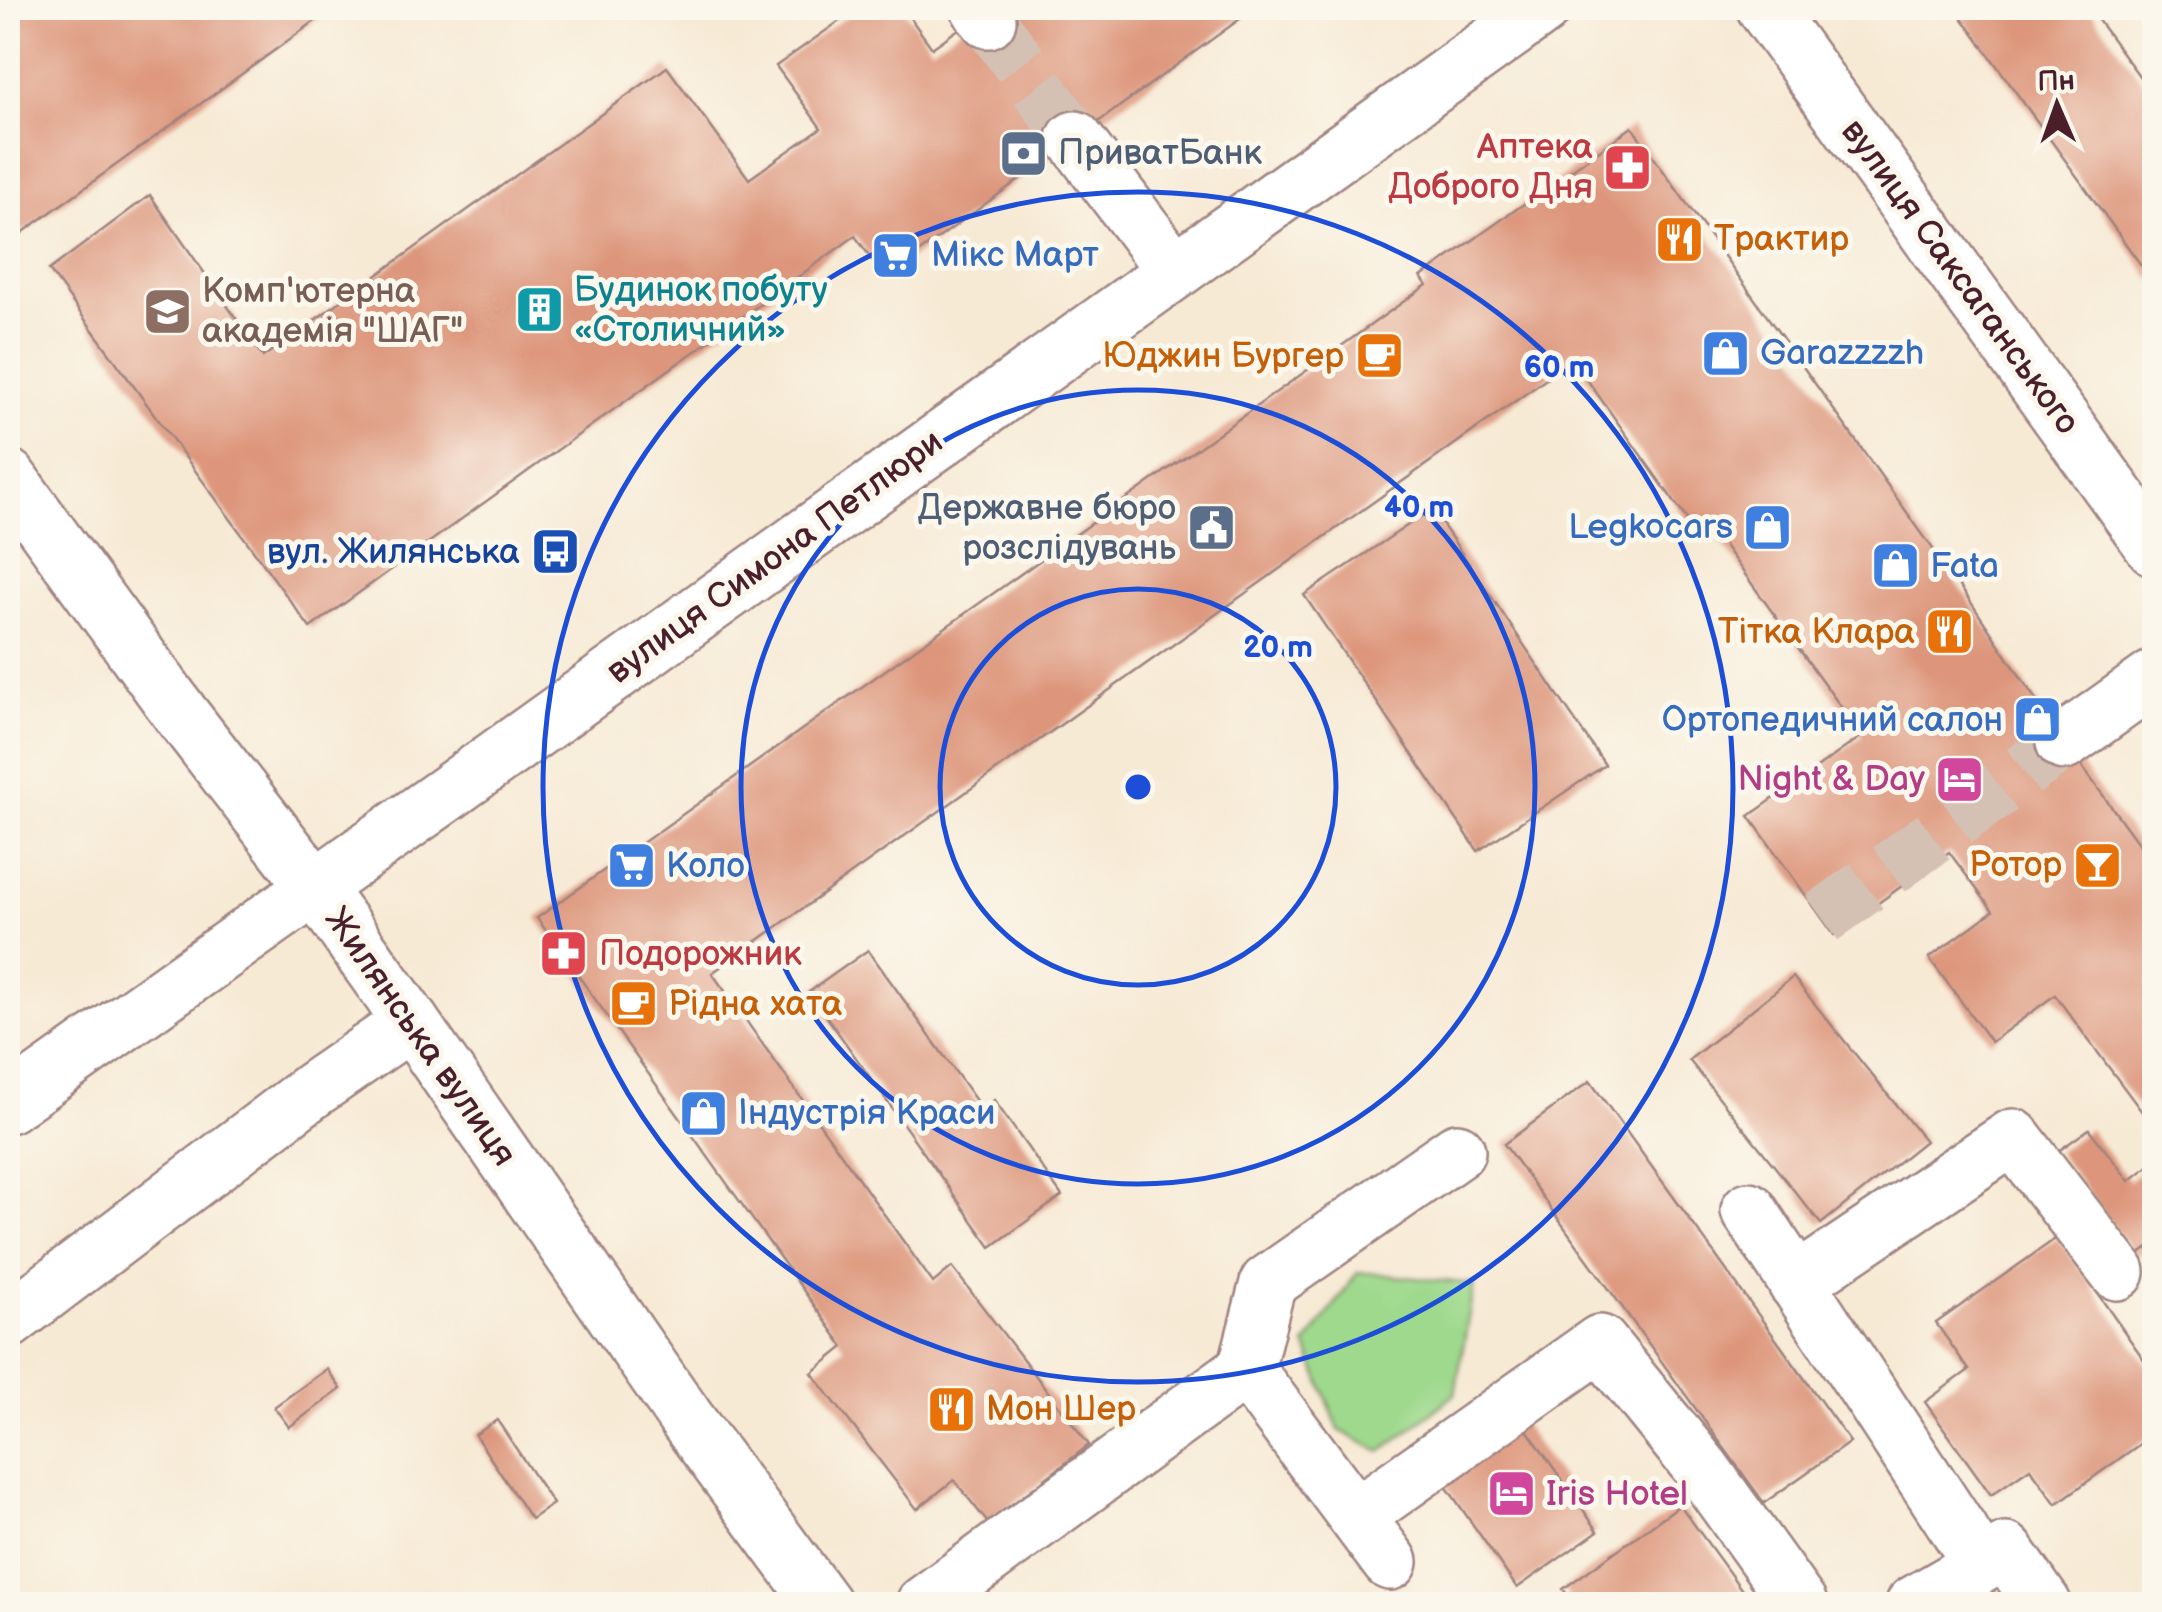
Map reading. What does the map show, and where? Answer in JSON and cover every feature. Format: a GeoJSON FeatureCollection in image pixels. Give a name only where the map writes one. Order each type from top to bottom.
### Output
{"type":"FeatureCollection","features":[{"type":"Feature","properties":{"kind":"main road","name":"вулиця Симона Петлюри"},"geometry":{"type":"LineString","coordinates":[[8,1105],[1542,8]]}},
{"type":"Feature","properties":{"kind":"main road","name":"вулиця Саксаганського"},"geometry":{"type":"LineString","coordinates":[[1765,8],[2154,547]]}},
{"type":"Feature","properties":{"kind":"main road"},"geometry":{"type":"LineString","coordinates":[[1074,139],[1174,270]]}},
{"type":"Feature","properties":{"kind":"main road","name":"Жилянська вулиця"},"geometry":{"type":"LineString","coordinates":[[8,478],[180,713],[315,887],[685,1417],[823,1604]]}},
{"type":"Feature","properties":{"kind":"main road"},"geometry":{"type":"LineString","coordinates":[[2064,742],[2154,678]]}},
{"type":"Feature","properties":{"kind":"main road"},"geometry":{"type":"LineString","coordinates":[[8,1321],[314,1089],[411,1022]]}},
{"type":"Feature","properties":{"kind":"main road"},"geometry":{"type":"LineString","coordinates":[[1796,1282],[2013,1137],[2116,1272]]}},
{"type":"Feature","properties":{"kind":"main road"},"geometry":{"type":"LineString","coordinates":[[924,1604],[1246,1369],[1268,1283],[1457,1151]]}},
{"type":"Feature","properties":{"kind":"main road"},"geometry":{"type":"LineString","coordinates":[[1749,1210],[1982,1565]]}},
{"type":"Feature","properties":{"kind":"main road"},"geometry":{"type":"LineString","coordinates":[[1356,1516],[1600,1344],[1702,1469],[1799,1604]]}},
{"type":"Feature","properties":{"kind":"main road"},"geometry":{"type":"LineString","coordinates":[[1246,1369],[1390,1562]]}},
{"type":"Feature","properties":{"kind":"main road"},"geometry":{"type":"LineString","coordinates":[[1914,1604],[2006,1551],[2043,1604]]}},
{"type":"Feature","properties":{"kind":"green space"},"geometry":{"type":"Polygon","coordinates":[[[1358,1272],[1474,1284],[1455,1394],[1381,1452],[1339,1430],[1306,1345],[1358,1272]]]}},
{"type":"Feature","properties":{"kind":"building"},"geometry":{"type":"Polygon","coordinates":[[[8,8],[333,8],[22,233],[8,213],[8,8]]]}},
{"type":"Feature","properties":{"kind":"building","name":"Будинок побуту «Столичний»"},"geometry":{"type":"Polygon","coordinates":[[[858,8],[903,8],[932,48],[963,26],[1006,8],[1255,8],[885,277],[855,236],[310,628],[49,270],[150,195],[263,357],[667,67],[749,179],[821,128],[776,66],[858,8]]]}},
{"type":"Feature","properties":{"kind":"building"},"geometry":{"type":"Polygon","coordinates":[[[1955,8],[2089,8],[2154,96],[2154,283],[1955,8]]]}},
{"type":"Feature","properties":{"kind":"building"},"geometry":{"type":"Polygon","coordinates":[[[1632,127],[2154,865],[2154,1128],[2055,995],[1991,1042],[1929,958],[1993,911],[1949,852],[1834,935],[1749,816],[1862,736],[1710,526],[1698,535],[1573,360],[712,973],[933,1283],[952,1267],[1089,1445],[988,1523],[954,1480],[917,1509],[812,1373],[844,1347],[537,918],[1427,285],[1421,277],[1632,127]]]}},
{"type":"Feature","properties":{"kind":"building"},"geometry":{"type":"Polygon","coordinates":[[[1432,509],[1605,765],[1478,851],[1304,595],[1432,509]]]}},
{"type":"Feature","properties":{"kind":"building"},"geometry":{"type":"Polygon","coordinates":[[[868,950],[982,1109],[994,1100],[1062,1196],[991,1247],[809,992],[868,950]]]}},
{"type":"Feature","properties":{"kind":"building"},"geometry":{"type":"Polygon","coordinates":[[[1793,977],[1925,1141],[1821,1224],[1689,1060],[1793,977]]]}},
{"type":"Feature","properties":{"kind":"building"},"geometry":{"type":"Polygon","coordinates":[[[1590,1081],[1850,1442],[1764,1503],[1504,1144],[1590,1081]]]}},
{"type":"Feature","properties":{"kind":"building"},"geometry":{"type":"Polygon","coordinates":[[[2089,1129],[2129,1181],[2154,1162],[2154,1244],[2136,1257],[2057,1152],[2089,1129]]]}},
{"type":"Feature","properties":{"kind":"building"},"geometry":{"type":"Polygon","coordinates":[[[2058,1237],[2154,1374],[2154,1434],[2056,1504],[2030,1468],[1991,1495],[1925,1402],[1969,1370],[1936,1323],[2058,1237]]]}},
{"type":"Feature","properties":{"kind":"building"},"geometry":{"type":"Polygon","coordinates":[[[327,1369],[341,1389],[289,1427],[274,1407],[327,1369]]]}},
{"type":"Feature","properties":{"kind":"building"},"geometry":{"type":"Polygon","coordinates":[[[497,1420],[553,1504],[531,1519],[475,1435],[497,1420]]]}},
{"type":"Feature","properties":{"kind":"building"},"geometry":{"type":"Polygon","coordinates":[[[1520,1420],[1598,1531],[1517,1588],[1439,1476],[1520,1420]]]}},
{"type":"Feature","properties":{"kind":"building"},"geometry":{"type":"Polygon","coordinates":[[[1680,1505],[1752,1604],[1559,1604],[1569,1597],[1563,1589],[1680,1505]]]}},
{"type":"Feature","properties":{"kind":"tunnel"},"geometry":{"type":"LineString","coordinates":[[988,20],[1075,139]]}},
{"type":"Feature","properties":{"kind":"tunnel"},"geometry":{"type":"LineString","coordinates":[[1822,918],[2064,742]]}},
{"type":"Feature","properties":{"kind":"place","name":"ПриватБанк"},"geometry":{"type":"Point","coordinates":[1023,153]}},
{"type":"Feature","properties":{"kind":"place","name":"Аптека Доброго Дня"},"geometry":{"type":"Point","coordinates":[1628,167]}},
{"type":"Feature","properties":{"kind":"place","name":"Трактир"},"geometry":{"type":"Point","coordinates":[1679,239]}},
{"type":"Feature","properties":{"kind":"place","name":"Мікс Март"},"geometry":{"type":"Point","coordinates":[896,255]}},
{"type":"Feature","properties":{"kind":"place","name":"Будинок побуту «Столичний»"},"geometry":{"type":"Point","coordinates":[539,310]}},
{"type":"Feature","properties":{"kind":"place","name":"Комп'ютерна академія \"ШАГ\""},"geometry":{"type":"Point","coordinates":[167,311]}},
{"type":"Feature","properties":{"kind":"place","name":"Garazzzzh"},"geometry":{"type":"Point","coordinates":[1725,353]}},
{"type":"Feature","properties":{"kind":"place","name":"Юджин Бургер"},"geometry":{"type":"Point","coordinates":[1379,356]}},
{"type":"Feature","properties":{"kind":"place","name":"Legkocars"},"geometry":{"type":"Point","coordinates":[1768,527]}},
{"type":"Feature","properties":{"kind":"place","name":"Державне бюро розслідувань"},"geometry":{"type":"Point","coordinates":[1211,528]}},
{"type":"Feature","properties":{"kind":"place","name":"вул. Жилянська"},"geometry":{"type":"Point","coordinates":[555,552]}},
{"type":"Feature","properties":{"kind":"place","name":"Fata"},"geometry":{"type":"Point","coordinates":[1895,566]}},
{"type":"Feature","properties":{"kind":"place","name":"Тітка Клара"},"geometry":{"type":"Point","coordinates":[1950,632]}},
{"type":"Feature","properties":{"kind":"place","name":"Ортопедичний салон"},"geometry":{"type":"Point","coordinates":[2038,720]}},
{"type":"Feature","properties":{"kind":"place","name":"Night & Day"},"geometry":{"type":"Point","coordinates":[1960,779]}},
{"type":"Feature","properties":{"kind":"place","name":"Ротор"},"geometry":{"type":"Point","coordinates":[2097,865]}},
{"type":"Feature","properties":{"kind":"place","name":"Коло"},"geometry":{"type":"Point","coordinates":[631,866]}},
{"type":"Feature","properties":{"kind":"place","name":"Подорожник"},"geometry":{"type":"Point","coordinates":[564,954]}},
{"type":"Feature","properties":{"kind":"place","name":"Рідна хата"},"geometry":{"type":"Point","coordinates":[633,1004]}},
{"type":"Feature","properties":{"kind":"place","name":"Індустрія Краси"},"geometry":{"type":"Point","coordinates":[703,1113]}},
{"type":"Feature","properties":{"kind":"place","name":"Мон Шер"},"geometry":{"type":"Point","coordinates":[951,1409]}},
{"type":"Feature","properties":{"kind":"place","name":"Iris Hotel"},"geometry":{"type":"Point","coordinates":[1511,1494]}}]}
